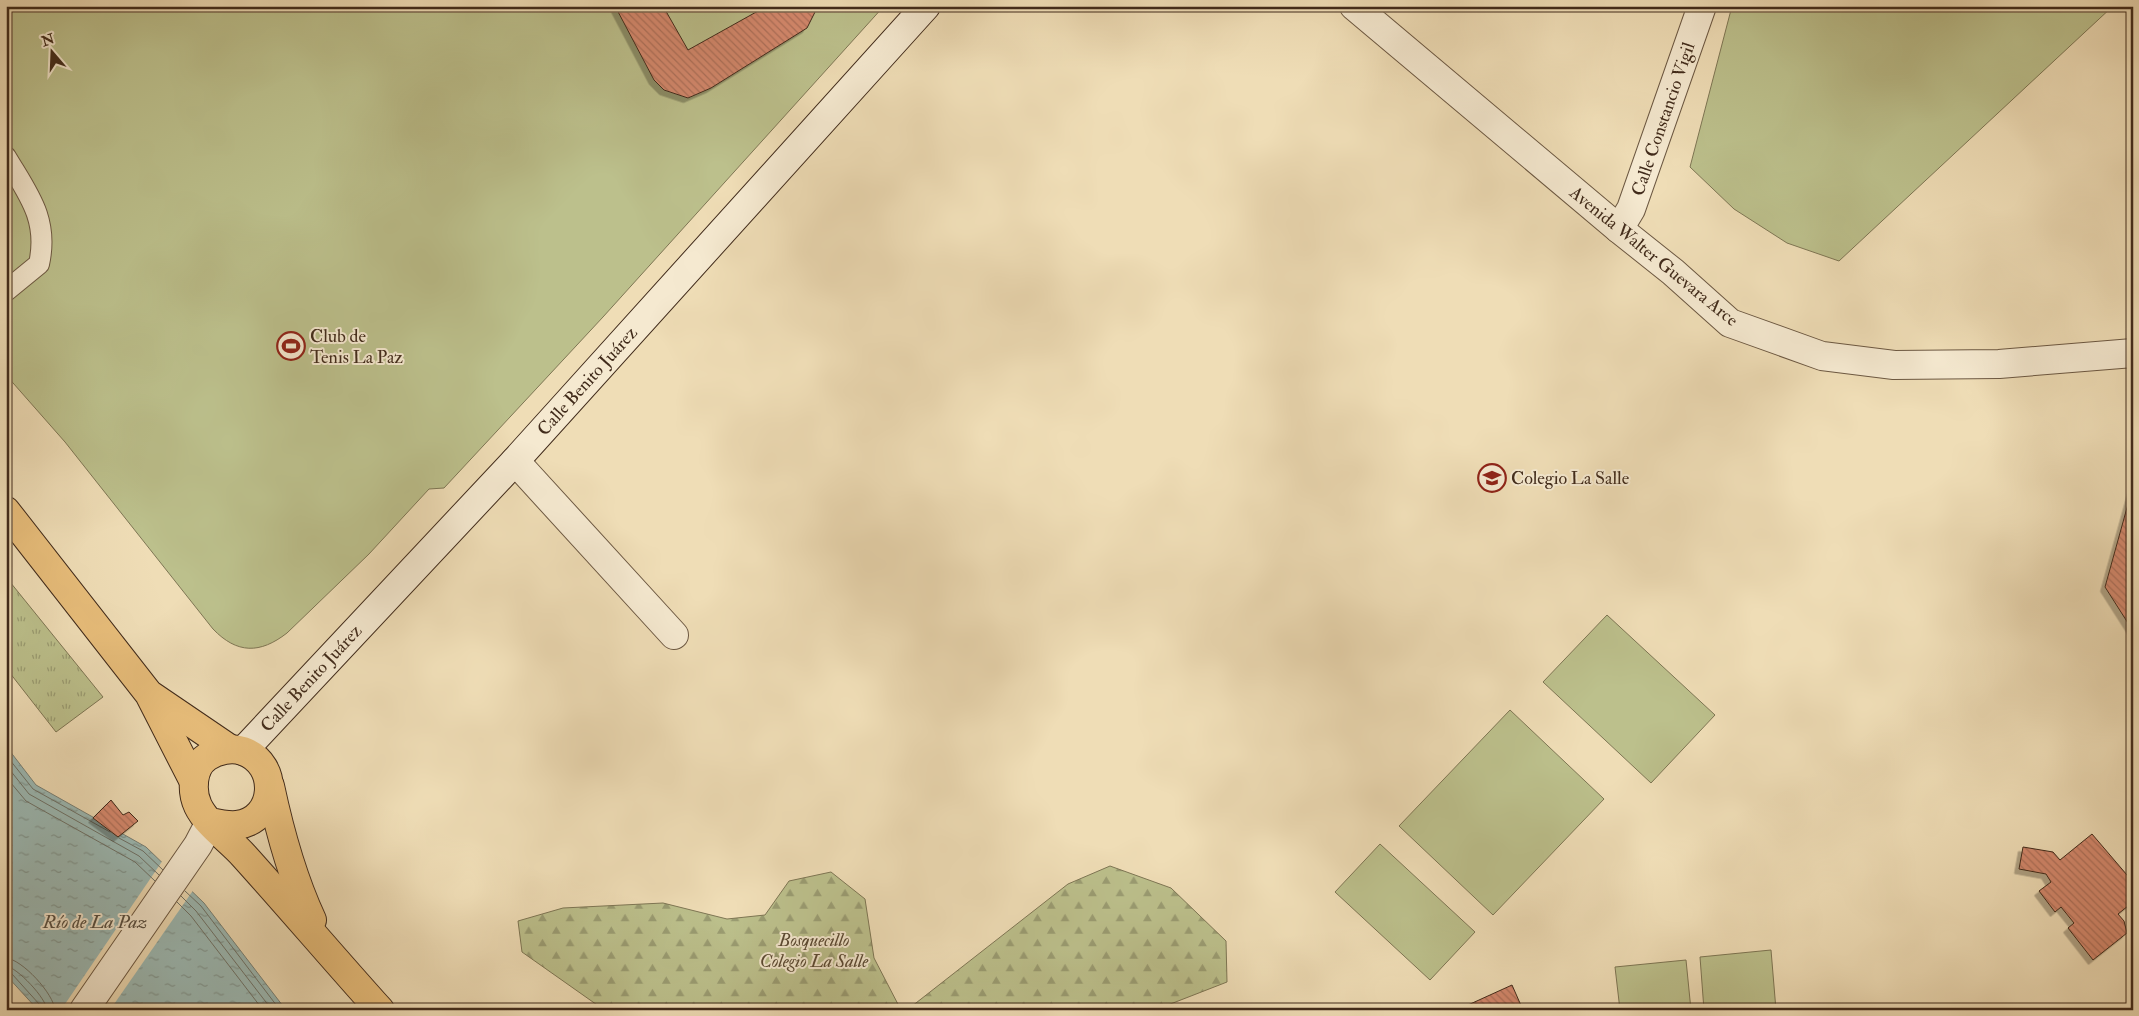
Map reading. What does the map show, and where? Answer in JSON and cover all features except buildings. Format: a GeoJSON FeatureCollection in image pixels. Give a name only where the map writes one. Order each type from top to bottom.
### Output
{"type":"FeatureCollection","features":[{"type":"Feature","properties":{"kind":"main road"},"geometry":{"type":"LineString","coordinates":[[6,511],[149,694],[194,782]]}},
{"type":"Feature","properties":{"kind":"main road"},"geometry":{"type":"LineString","coordinates":[[149,694],[236,750],[254,757],[264,766],[280,831],[297,888],[326,949]]}},
{"type":"Feature","properties":{"kind":"main road"},"geometry":{"type":"LineString","coordinates":[[236,750],[216,752],[205,758],[194,782],[194,795],[199,808],[210,822],[243,854],[380,1010]]}},
{"type":"Feature","properties":{"kind":"main road"},"geometry":{"type":"LineString","coordinates":[[210,822],[238,825],[248,822],[258,815],[264,807],[269,797],[270,786]]}},
{"type":"Feature","properties":{"kind":"street","name":"Calle Benito Juárez"},"geometry":{"type":"LineString","coordinates":[[236,750],[515,461],[926,6]]}},
{"type":"Feature","properties":{"kind":"street","name":"Avenida Walter Guevara Arce"},"geometry":{"type":"LineString","coordinates":[[1354,6],[1619,230],[1673,272],[1730,323],[1822,356],[1894,365],[1999,364],[2133,353]]}},
{"type":"Feature","properties":{"kind":"street","name":"Calle Constancio Vigil"},"geometry":{"type":"LineString","coordinates":[[1619,230],[1631,209],[1702,6]]}},
{"type":"Feature","properties":{"kind":"street"},"geometry":{"type":"LineString","coordinates":[[515,461],[674,635]]}},
{"type":"Feature","properties":{"kind":"street"},"geometry":{"type":"LineString","coordinates":[[84,1010],[192,852],[210,822]]}},
{"type":"Feature","properties":{"kind":"lane"},"geometry":{"type":"LineString","coordinates":[[6,157],[34,204],[40,223],[42,250],[40,264],[6,291]]}},
{"type":"Feature","properties":{"kind":"green space","name":"Club de Tenis La Paz"},"geometry":{"type":"Polygon","coordinates":[[[6,6],[884,6],[603,317],[444,488],[429,489],[369,554],[287,633],[267,645],[249,648],[231,643],[213,629],[65,442],[6,375],[6,6]]]}},
{"type":"Feature","properties":{"kind":"green space"},"geometry":{"type":"Polygon","coordinates":[[[1732,6],[2113,6],[1839,261],[1787,243],[1734,209],[1690,167],[1732,6]]]}},
{"type":"Feature","properties":{"kind":"green space"},"geometry":{"type":"Polygon","coordinates":[[[6,577],[103,697],[56,732],[6,668],[6,577]]]}},
{"type":"Feature","properties":{"kind":"green space"},"geometry":{"type":"Polygon","coordinates":[[[1607,615],[1715,715],[1651,783],[1543,682],[1607,615]]]}},
{"type":"Feature","properties":{"kind":"green space"},"geometry":{"type":"Polygon","coordinates":[[[1510,710],[1604,799],[1493,915],[1399,826],[1510,710]]]}},
{"type":"Feature","properties":{"kind":"green space"},"geometry":{"type":"Polygon","coordinates":[[[1380,844],[1475,932],[1430,980],[1335,892],[1380,844]]]}},
{"type":"Feature","properties":{"kind":"green space"},"geometry":{"type":"Polygon","coordinates":[[[1110,866],[1171,888],[1226,941],[1227,982],[1155,1010],[907,1010],[1068,884],[1110,866]]]}},
{"type":"Feature","properties":{"kind":"green space","name":"Bosquecillo Colegio La Salle"},"geometry":{"type":"Polygon","coordinates":[[[831,872],[865,899],[874,958],[901,1010],[597,1010],[600,1007],[522,952],[518,921],[563,908],[663,903],[727,919],[765,915],[789,881],[831,872]]]}},
{"type":"Feature","properties":{"kind":"green space"},"geometry":{"type":"Polygon","coordinates":[[[1771,950],[1776,1010],[1704,1010],[1700,957],[1771,950]]]}},
{"type":"Feature","properties":{"kind":"green space"},"geometry":{"type":"Polygon","coordinates":[[[1686,960],[1691,1010],[1620,1010],[1615,967],[1686,960]]]}},
{"type":"Feature","properties":{"kind":"water","name":"Río de La Paz"},"geometry":{"type":"Polygon","coordinates":[[[6,746],[36,785],[146,847],[204,903],[286,1010],[38,1010],[6,975],[6,746]]]}},
{"type":"Feature","properties":{"kind":"pier"},"geometry":{"type":"Polygon","coordinates":[[[163,860],[194,889],[110,1010],[61,1010],[163,860]]]}},
{"type":"Feature","properties":{"kind":"place","name":"Club de Tenis La Paz"},"geometry":{"type":"Point","coordinates":[291,346]}},
{"type":"Feature","properties":{"kind":"place","name":"Colegio La Salle"},"geometry":{"type":"Point","coordinates":[1492,478]}}]}
